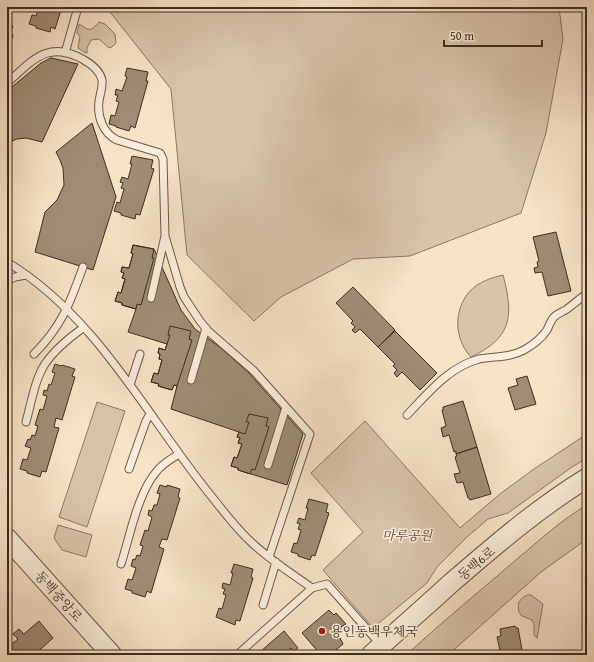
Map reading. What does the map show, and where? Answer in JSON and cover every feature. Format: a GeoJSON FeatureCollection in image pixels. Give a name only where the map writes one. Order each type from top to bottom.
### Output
{"type":"FeatureCollection","features":[{"type":"Feature","properties":{"kind":"street","name":"동백6로"},"geometry":{"type":"LineString","coordinates":[[376,650],[475,562],[526,520],[587,478]]}},
{"type":"Feature","properties":{"kind":"street","name":"동백중앙로"},"geometry":{"type":"LineString","coordinates":[[7,538],[112,655]]}},
{"type":"Feature","properties":{"kind":"lane"},"geometry":{"type":"LineString","coordinates":[[65,52],[78,7]]}},
{"type":"Feature","properties":{"kind":"lane"},"geometry":{"type":"LineString","coordinates":[[7,83],[37,57],[50,52],[65,52],[82,58],[100,74],[102,80],[99,103],[100,115],[106,132],[117,140],[160,153],[163,159],[165,236],[151,298]]}},
{"type":"Feature","properties":{"kind":"lane"},"geometry":{"type":"LineString","coordinates":[[165,236],[184,297],[206,328],[254,371],[310,434],[269,557]]}},
{"type":"Feature","properties":{"kind":"lane"},"geometry":{"type":"LineString","coordinates":[[7,262],[26,275],[66,311],[105,352],[130,384],[179,454],[213,498],[249,540],[269,557],[312,588]]}},
{"type":"Feature","properties":{"kind":"lane"},"geometry":{"type":"LineString","coordinates":[[34,354],[56,328],[66,311],[83,267]]}},
{"type":"Feature","properties":{"kind":"lane"},"geometry":{"type":"LineString","coordinates":[[7,281],[15,277],[26,275]]}},
{"type":"Feature","properties":{"kind":"lane"},"geometry":{"type":"LineString","coordinates":[[407,415],[438,383],[450,373],[462,366],[480,359],[512,355],[532,345],[545,332],[554,317],[587,294]]}},
{"type":"Feature","properties":{"kind":"lane"},"geometry":{"type":"LineString","coordinates":[[26,422],[39,376],[45,364],[61,346],[83,328]]}},
{"type":"Feature","properties":{"kind":"lane"},"geometry":{"type":"LineString","coordinates":[[191,380],[206,328]]}},
{"type":"Feature","properties":{"kind":"lane"},"geometry":{"type":"LineString","coordinates":[[130,384],[140,354]]}},
{"type":"Feature","properties":{"kind":"lane"},"geometry":{"type":"LineString","coordinates":[[268,465],[286,407]]}},
{"type":"Feature","properties":{"kind":"lane"},"geometry":{"type":"LineString","coordinates":[[129,469],[150,414]]}},
{"type":"Feature","properties":{"kind":"lane"},"geometry":{"type":"LineString","coordinates":[[121,564],[141,500],[148,484],[157,470],[179,454]]}},
{"type":"Feature","properties":{"kind":"lane"},"geometry":{"type":"LineString","coordinates":[[263,605],[276,562]]}},
{"type":"Feature","properties":{"kind":"lane"},"geometry":{"type":"LineString","coordinates":[[237,655],[312,588],[327,584],[376,650]]}},
{"type":"Feature","properties":{"kind":"green space"},"geometry":{"type":"Polygon","coordinates":[[[106,7],[559,7],[563,39],[546,133],[521,213],[410,256],[353,259],[281,297],[254,321],[187,255],[171,89],[106,7]]]}},
{"type":"Feature","properties":{"kind":"green space"},"geometry":{"type":"Polygon","coordinates":[[[99,22],[105,24],[115,34],[116,43],[109,48],[99,39],[91,40],[87,48],[87,53],[84,52],[78,48],[80,36],[77,33],[79,24],[86,28],[92,29],[99,22]]]}},
{"type":"Feature","properties":{"kind":"green space"},"geometry":{"type":"Polygon","coordinates":[[[503,275],[509,314],[506,324],[502,334],[495,342],[485,350],[471,357],[465,349],[458,330],[458,320],[463,301],[469,292],[477,285],[503,275]]]}},
{"type":"Feature","properties":{"kind":"green space"},"geometry":{"type":"Polygon","coordinates":[[[97,402],[125,411],[87,527],[59,517],[97,402]]]}},
{"type":"Feature","properties":{"kind":"green space","name":"마루공원"},"geometry":{"type":"Polygon","coordinates":[[[365,421],[460,528],[500,494],[534,469],[587,434],[587,458],[508,513],[488,519],[467,537],[437,567],[427,583],[373,628],[323,570],[363,532],[311,473],[365,421]]]}},
{"type":"Feature","properties":{"kind":"green space"},"geometry":{"type":"Polygon","coordinates":[[[587,505],[587,539],[541,572],[448,655],[406,655],[542,538],[568,517],[587,505]]]}},
{"type":"Feature","properties":{"kind":"green space"},"geometry":{"type":"Polygon","coordinates":[[[58,525],[92,535],[86,557],[62,550],[54,538],[58,525]]]}},
{"type":"Feature","properties":{"kind":"green space"},"geometry":{"type":"Polygon","coordinates":[[[527,595],[531,595],[543,604],[537,638],[534,635],[534,624],[532,620],[522,616],[519,612],[519,602],[527,595]]]}},
{"type":"Feature","properties":{"kind":"building"},"geometry":{"type":"Polygon","coordinates":[[[39,7],[62,7],[55,29],[51,27],[50,32],[36,28],[36,26],[29,24],[32,15],[36,16],[39,7]]]}},
{"type":"Feature","properties":{"kind":"building"},"geometry":{"type":"Polygon","coordinates":[[[7,24],[13,26],[10,34],[13,35],[7,51],[7,24]]]}},
{"type":"Feature","properties":{"kind":"building"},"geometry":{"type":"Polygon","coordinates":[[[51,58],[78,64],[42,142],[26,138],[17,139],[7,143],[7,91],[41,63],[51,58]]]}},
{"type":"Feature","properties":{"kind":"building"},"geometry":{"type":"Polygon","coordinates":[[[127,68],[148,72],[146,81],[148,81],[135,128],[131,126],[129,131],[109,124],[111,115],[115,116],[119,102],[116,101],[118,95],[115,95],[116,89],[122,91],[127,77],[125,76],[127,68]]]}},
{"type":"Feature","properties":{"kind":"building"},"geometry":{"type":"Polygon","coordinates":[[[92,123],[116,197],[93,270],[35,252],[45,212],[57,200],[64,185],[63,168],[56,152],[92,123]]]}},
{"type":"Feature","properties":{"kind":"building"},"geometry":{"type":"Polygon","coordinates":[[[132,156],[153,160],[151,168],[154,169],[140,215],[136,214],[135,219],[121,215],[121,213],[114,211],[117,202],[120,203],[124,189],[121,188],[123,183],[120,182],[122,177],[128,179],[132,164],[130,164],[132,156]]]}},
{"type":"Feature","properties":{"kind":"building"},"geometry":{"type":"Polygon","coordinates":[[[556,232],[571,291],[548,296],[542,272],[535,273],[534,268],[538,267],[537,262],[539,261],[533,237],[556,232]]]}},
{"type":"Feature","properties":{"kind":"building"},"geometry":{"type":"Polygon","coordinates":[[[133,245],[154,249],[152,258],[154,258],[141,305],[137,304],[136,309],[122,305],[122,303],[115,301],[118,292],[121,293],[125,279],[122,278],[124,273],[121,272],[122,267],[129,268],[133,254],[131,253],[133,245]]]}},
{"type":"Feature","properties":{"kind":"building"},"geometry":{"type":"Polygon","coordinates":[[[133,245],[154,249],[181,310],[195,329],[221,348],[248,372],[303,434],[287,485],[238,470],[238,468],[231,466],[234,457],[237,458],[242,444],[238,443],[240,438],[237,437],[239,432],[171,409],[177,386],[174,385],[172,390],[158,386],[159,384],[151,382],[154,373],[158,374],[162,360],[159,359],[159,348],[165,350],[167,344],[128,332],[136,309],[122,305],[122,303],[115,301],[118,292],[121,293],[125,279],[122,278],[124,273],[121,272],[122,267],[129,268],[133,254],[131,253],[133,245]]]}},
{"type":"Feature","properties":{"kind":"building"},"geometry":{"type":"Polygon","coordinates":[[[353,287],[395,330],[378,347],[360,329],[355,333],[352,330],[355,327],[351,323],[353,321],[336,303],[353,287]]]}},
{"type":"Feature","properties":{"kind":"building"},"geometry":{"type":"Polygon","coordinates":[[[170,326],[191,331],[189,339],[192,340],[177,386],[174,385],[172,390],[158,386],[159,384],[151,382],[154,373],[158,374],[162,360],[159,359],[159,348],[165,350],[170,335],[168,335],[170,326]]]}},
{"type":"Feature","properties":{"kind":"building"},"geometry":{"type":"Polygon","coordinates":[[[395,331],[437,373],[420,390],[402,372],[397,377],[394,373],[397,370],[393,366],[395,364],[378,347],[395,331]]]}},
{"type":"Feature","properties":{"kind":"building"},"geometry":{"type":"Polygon","coordinates":[[[55,364],[75,369],[72,376],[75,377],[62,420],[56,418],[54,427],[59,428],[46,472],[42,471],[40,477],[20,469],[23,459],[27,460],[31,448],[25,446],[28,439],[30,440],[32,435],[35,436],[38,426],[35,425],[40,409],[43,410],[47,396],[43,395],[44,390],[47,391],[49,384],[51,385],[55,373],[52,372],[55,364]]]}},
{"type":"Feature","properties":{"kind":"building"},"geometry":{"type":"Polygon","coordinates":[[[527,376],[536,404],[515,410],[508,388],[518,385],[516,379],[527,376]]]}},
{"type":"Feature","properties":{"kind":"building"},"geometry":{"type":"Polygon","coordinates":[[[463,401],[477,447],[456,454],[449,435],[443,437],[441,428],[446,426],[442,410],[443,407],[463,401]]]}},
{"type":"Feature","properties":{"kind":"building"},"geometry":{"type":"Polygon","coordinates":[[[249,414],[268,418],[266,426],[269,427],[255,470],[252,469],[250,474],[231,466],[234,457],[237,458],[242,444],[238,443],[240,438],[237,437],[239,432],[245,434],[249,422],[246,422],[249,414]]]}},
{"type":"Feature","properties":{"kind":"building"},"geometry":{"type":"Polygon","coordinates":[[[477,447],[491,494],[470,500],[463,482],[457,483],[454,474],[460,473],[455,457],[457,456],[456,454],[477,447]]]}},
{"type":"Feature","properties":{"kind":"building"},"geometry":{"type":"Polygon","coordinates":[[[160,485],[167,487],[167,485],[180,489],[178,497],[180,498],[167,540],[162,539],[159,547],[164,549],[151,593],[147,591],[145,597],[125,589],[128,579],[132,580],[136,568],[131,566],[133,559],[135,560],[137,555],[140,556],[143,546],[140,545],[145,530],[148,531],[152,517],[148,515],[149,510],[152,511],[154,505],[157,505],[160,494],[157,493],[160,485]]]}},
{"type":"Feature","properties":{"kind":"building"},"geometry":{"type":"Polygon","coordinates":[[[309,499],[328,504],[326,512],[329,513],[315,556],[312,555],[310,560],[291,552],[294,543],[297,544],[301,530],[298,529],[300,524],[297,523],[299,518],[305,520],[308,508],[306,508],[309,499]]]}},
{"type":"Feature","properties":{"kind":"building"},"geometry":{"type":"Polygon","coordinates":[[[234,564],[253,569],[251,577],[253,578],[240,621],[236,620],[235,625],[216,617],[219,608],[222,609],[226,595],[223,594],[225,589],[222,588],[223,583],[230,585],[233,573],[231,573],[234,564]]]}},
{"type":"Feature","properties":{"kind":"building","name":"용인동백우체국"},"geometry":{"type":"Polygon","coordinates":[[[329,610],[334,615],[336,613],[346,624],[341,627],[339,636],[343,644],[330,655],[321,655],[302,633],[329,610]]]}},
{"type":"Feature","properties":{"kind":"building"},"geometry":{"type":"Polygon","coordinates":[[[39,621],[53,638],[34,655],[7,655],[7,648],[18,639],[13,634],[19,629],[24,634],[39,621]]]}},
{"type":"Feature","properties":{"kind":"building"},"geometry":{"type":"Polygon","coordinates":[[[515,626],[518,628],[523,655],[501,655],[497,637],[501,636],[500,629],[515,626]]]}},
{"type":"Feature","properties":{"kind":"building"},"geometry":{"type":"Polygon","coordinates":[[[284,631],[298,648],[294,652],[291,648],[286,653],[288,655],[263,655],[260,652],[284,631]]]}},
{"type":"Feature","properties":{"kind":"place","name":"용인동백우체국"},"geometry":{"type":"Point","coordinates":[322,631]}}]}
